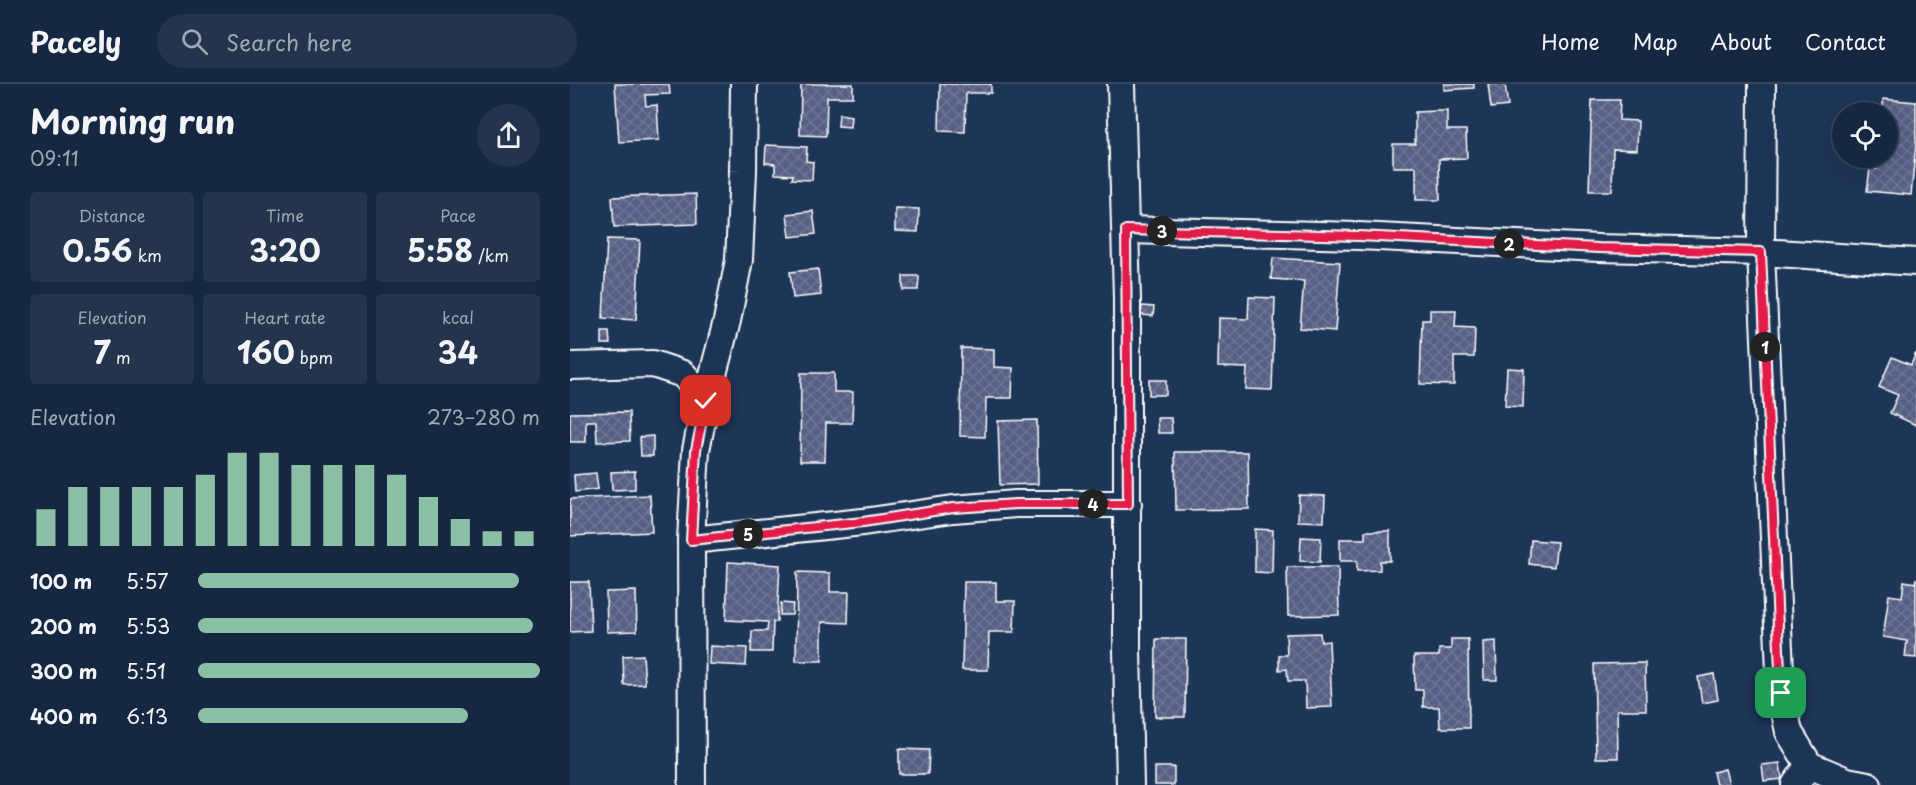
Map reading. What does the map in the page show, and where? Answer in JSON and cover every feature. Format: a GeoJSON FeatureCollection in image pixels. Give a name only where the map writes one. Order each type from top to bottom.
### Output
{"type":"FeatureCollection","features":[{"type":"Feature","properties":{"kind":"street"},"geometry":{"type":"LineString","coordinates":[[692,785],[691,540],[696,450],[739,260],[744,84]]}},
{"type":"Feature","properties":{"kind":"street"},"geometry":{"type":"LineString","coordinates":[[1121,84],[1126,230],[1127,650],[1130,785]]}},
{"type":"Feature","properties":{"kind":"street"},"geometry":{"type":"LineString","coordinates":[[1762,84],[1761,252],[1781,693],[1789,732],[1802,775],[1868,785]]}},
{"type":"Feature","properties":{"kind":"street"},"geometry":{"type":"LineString","coordinates":[[1126,230],[1359,236],[1599,248],[1761,252],[1916,262]]}},
{"type":"Feature","properties":{"kind":"street"},"geometry":{"type":"LineString","coordinates":[[570,366],[653,364],[683,374],[706,401]]}},
{"type":"Feature","properties":{"kind":"street"},"geometry":{"type":"LineString","coordinates":[[691,540],[863,522],[953,508],[1016,504],[1128,504]]}},
{"type":"Feature","properties":{"kind":"building"},"geometry":{"type":"Polygon","coordinates":[[[615,84],[669,84],[670,94],[645,95],[646,106],[657,105],[659,140],[619,142],[615,84]]]}},
{"type":"Feature","properties":{"kind":"building"},"geometry":{"type":"Polygon","coordinates":[[[801,84],[853,84],[853,97],[827,97],[826,136],[800,135],[801,84]]]}},
{"type":"Feature","properties":{"kind":"building"},"geometry":{"type":"Polygon","coordinates":[[[940,84],[991,84],[991,93],[966,93],[965,132],[939,131],[940,84]]]}},
{"type":"Feature","properties":{"kind":"building"},"geometry":{"type":"Polygon","coordinates":[[[1444,84],[1474,84],[1474,88],[1444,90],[1444,84]]]}},
{"type":"Feature","properties":{"kind":"building"},"geometry":{"type":"Polygon","coordinates":[[[1488,84],[1505,84],[1508,106],[1491,108],[1488,84]]]}},
{"type":"Feature","properties":{"kind":"building"},"geometry":{"type":"Polygon","coordinates":[[[1883,99],[1916,102],[1916,144],[1911,195],[1867,191],[1870,168],[1898,168],[1898,102],[1883,102],[1883,99]]]}},
{"type":"Feature","properties":{"kind":"building"},"geometry":{"type":"Polygon","coordinates":[[[1592,100],[1620,100],[1619,120],[1638,121],[1637,150],[1613,149],[1612,191],[1589,191],[1592,100]]]}},
{"type":"Feature","properties":{"kind":"building"},"geometry":{"type":"Polygon","coordinates":[[[1447,111],[1447,130],[1466,130],[1467,158],[1439,159],[1440,200],[1416,200],[1416,167],[1393,167],[1393,144],[1415,144],[1415,112],[1447,111]]]}},
{"type":"Feature","properties":{"kind":"building"},"geometry":{"type":"Polygon","coordinates":[[[839,114],[851,116],[850,127],[838,126],[839,114]]]}},
{"type":"Feature","properties":{"kind":"building"},"geometry":{"type":"Polygon","coordinates":[[[766,145],[807,147],[806,161],[813,162],[812,180],[792,179],[793,175],[775,174],[775,164],[765,163],[766,145]]]}},
{"type":"Feature","properties":{"kind":"building"},"geometry":{"type":"Polygon","coordinates":[[[696,194],[697,224],[614,227],[612,197],[696,194]]]}},
{"type":"Feature","properties":{"kind":"building"},"geometry":{"type":"Polygon","coordinates":[[[895,208],[919,209],[918,232],[895,231],[895,208]]]}},
{"type":"Feature","properties":{"kind":"building"},"geometry":{"type":"Polygon","coordinates":[[[813,211],[816,234],[790,237],[787,214],[813,211]]]}},
{"type":"Feature","properties":{"kind":"building"},"geometry":{"type":"Polygon","coordinates":[[[607,239],[640,240],[636,320],[603,318],[607,239]]]}},
{"type":"Feature","properties":{"kind":"building"},"geometry":{"type":"Polygon","coordinates":[[[1273,258],[1340,262],[1335,331],[1300,328],[1304,281],[1271,279],[1273,258]]]}},
{"type":"Feature","properties":{"kind":"building"},"geometry":{"type":"Polygon","coordinates":[[[818,269],[821,295],[793,298],[790,272],[818,269]]]}},
{"type":"Feature","properties":{"kind":"building"},"geometry":{"type":"Polygon","coordinates":[[[903,276],[919,276],[918,290],[903,290],[903,276]]]}},
{"type":"Feature","properties":{"kind":"building"},"geometry":{"type":"Polygon","coordinates":[[[1249,297],[1275,298],[1272,390],[1246,389],[1247,368],[1218,367],[1219,318],[1248,319],[1249,297]]]}},
{"type":"Feature","properties":{"kind":"building"},"geometry":{"type":"Polygon","coordinates":[[[1142,306],[1154,307],[1153,316],[1141,315],[1142,306]]]}},
{"type":"Feature","properties":{"kind":"building"},"geometry":{"type":"Polygon","coordinates":[[[1430,310],[1456,310],[1455,327],[1475,328],[1474,357],[1454,357],[1454,385],[1420,384],[1422,320],[1430,320],[1430,310]]]}},
{"type":"Feature","properties":{"kind":"building"},"geometry":{"type":"Polygon","coordinates":[[[602,331],[609,331],[610,344],[602,344],[602,331]]]}},
{"type":"Feature","properties":{"kind":"building"},"geometry":{"type":"Polygon","coordinates":[[[961,348],[994,349],[994,367],[1013,368],[1012,398],[986,398],[985,437],[960,436],[961,348]]]}},
{"type":"Feature","properties":{"kind":"building"},"geometry":{"type":"Polygon","coordinates":[[[1916,353],[1916,425],[1890,413],[1898,395],[1879,387],[1892,357],[1911,365],[1916,353]]]}},
{"type":"Feature","properties":{"kind":"building"},"geometry":{"type":"Polygon","coordinates":[[[1507,368],[1524,369],[1523,407],[1505,406],[1507,368]]]}},
{"type":"Feature","properties":{"kind":"building"},"geometry":{"type":"Polygon","coordinates":[[[801,373],[834,373],[834,392],[853,392],[852,423],[826,423],[825,461],[800,461],[801,373]]]}},
{"type":"Feature","properties":{"kind":"building"},"geometry":{"type":"Polygon","coordinates":[[[1149,380],[1166,380],[1166,395],[1149,395],[1149,380]]]}},
{"type":"Feature","properties":{"kind":"building"},"geometry":{"type":"Polygon","coordinates":[[[629,412],[630,441],[597,442],[596,421],[586,421],[586,442],[570,442],[570,413],[629,412]]]}},
{"type":"Feature","properties":{"kind":"building"},"geometry":{"type":"Polygon","coordinates":[[[1157,418],[1171,418],[1172,433],[1158,433],[1157,418]]]}},
{"type":"Feature","properties":{"kind":"building"},"geometry":{"type":"Polygon","coordinates":[[[1037,420],[1038,484],[1000,485],[998,421],[1037,420]]]}},
{"type":"Feature","properties":{"kind":"building"},"geometry":{"type":"Polygon","coordinates":[[[653,436],[653,456],[641,456],[640,437],[653,436]]]}},
{"type":"Feature","properties":{"kind":"building"},"geometry":{"type":"Polygon","coordinates":[[[1175,452],[1248,452],[1249,509],[1176,510],[1175,452]]]}},
{"type":"Feature","properties":{"kind":"building"},"geometry":{"type":"Polygon","coordinates":[[[635,471],[635,489],[612,490],[611,472],[635,471]]]}},
{"type":"Feature","properties":{"kind":"building"},"geometry":{"type":"Polygon","coordinates":[[[596,473],[598,489],[575,492],[574,475],[596,473]]]}},
{"type":"Feature","properties":{"kind":"building"},"geometry":{"type":"Polygon","coordinates":[[[650,495],[652,532],[570,536],[570,499],[650,495]]]}},
{"type":"Feature","properties":{"kind":"building"},"geometry":{"type":"Polygon","coordinates":[[[1299,495],[1325,496],[1324,522],[1298,521],[1299,495]]]}},
{"type":"Feature","properties":{"kind":"building"},"geometry":{"type":"Polygon","coordinates":[[[1255,529],[1273,530],[1272,573],[1255,572],[1255,529]]]}},
{"type":"Feature","properties":{"kind":"building"},"geometry":{"type":"Polygon","coordinates":[[[1365,531],[1390,531],[1390,561],[1380,561],[1380,570],[1357,571],[1357,561],[1340,561],[1340,539],[1365,539],[1365,531]]]}},
{"type":"Feature","properties":{"kind":"building"},"geometry":{"type":"Polygon","coordinates":[[[1301,537],[1321,538],[1320,562],[1300,561],[1301,537]]]}},
{"type":"Feature","properties":{"kind":"building"},"geometry":{"type":"Polygon","coordinates":[[[1531,540],[1557,542],[1554,567],[1529,564],[1531,540]]]}},
{"type":"Feature","properties":{"kind":"building"},"geometry":{"type":"Polygon","coordinates":[[[728,562],[780,565],[777,622],[773,622],[772,652],[751,652],[752,631],[767,631],[768,622],[726,620],[728,562]]]}},
{"type":"Feature","properties":{"kind":"building"},"geometry":{"type":"Polygon","coordinates":[[[1287,567],[1338,567],[1339,615],[1288,616],[1287,567]]]}},
{"type":"Feature","properties":{"kind":"building"},"geometry":{"type":"Polygon","coordinates":[[[797,572],[830,573],[830,592],[849,592],[848,623],[822,622],[822,661],[796,661],[797,572]]]}},
{"type":"Feature","properties":{"kind":"building"},"geometry":{"type":"Polygon","coordinates":[[[1916,578],[1916,658],[1905,657],[1907,641],[1883,637],[1889,595],[1902,597],[1904,581],[1915,583],[1916,578]]]}},
{"type":"Feature","properties":{"kind":"building"},"geometry":{"type":"Polygon","coordinates":[[[570,582],[589,582],[591,631],[570,632],[570,582]]]}},
{"type":"Feature","properties":{"kind":"building"},"geometry":{"type":"Polygon","coordinates":[[[964,582],[996,582],[996,601],[1015,601],[1014,632],[989,632],[988,670],[962,670],[964,582]]]}},
{"type":"Feature","properties":{"kind":"building"},"geometry":{"type":"Polygon","coordinates":[[[636,591],[637,631],[607,632],[606,592],[636,591]]]}},
{"type":"Feature","properties":{"kind":"building"},"geometry":{"type":"Polygon","coordinates":[[[781,603],[793,604],[792,615],[780,615],[781,603]]]}},
{"type":"Feature","properties":{"kind":"building"},"geometry":{"type":"Polygon","coordinates":[[[1320,633],[1321,642],[1329,641],[1332,707],[1306,708],[1305,681],[1288,681],[1287,669],[1279,670],[1279,655],[1287,655],[1286,634],[1320,633]]]}},
{"type":"Feature","properties":{"kind":"building"},"geometry":{"type":"Polygon","coordinates":[[[1156,639],[1186,639],[1185,717],[1155,717],[1156,639]]]}},
{"type":"Feature","properties":{"kind":"building"},"geometry":{"type":"Polygon","coordinates":[[[1451,639],[1468,639],[1469,728],[1440,728],[1439,707],[1423,707],[1423,690],[1415,690],[1414,656],[1439,656],[1439,649],[1451,649],[1451,639]]]}},
{"type":"Feature","properties":{"kind":"building"},"geometry":{"type":"Polygon","coordinates":[[[1496,641],[1497,680],[1484,680],[1483,642],[1496,641]]]}},
{"type":"Feature","properties":{"kind":"building"},"geometry":{"type":"Polygon","coordinates":[[[710,646],[747,648],[746,666],[709,664],[710,646]]]}},
{"type":"Feature","properties":{"kind":"building"},"geometry":{"type":"Polygon","coordinates":[[[643,655],[645,684],[624,685],[623,656],[643,655]]]}},
{"type":"Feature","properties":{"kind":"building"},"geometry":{"type":"Polygon","coordinates":[[[1645,663],[1646,710],[1617,710],[1618,758],[1596,758],[1594,664],[1645,663]]]}},
{"type":"Feature","properties":{"kind":"building"},"geometry":{"type":"Polygon","coordinates":[[[1714,674],[1718,700],[1702,703],[1698,677],[1714,674]]]}},
{"type":"Feature","properties":{"kind":"building"},"geometry":{"type":"Polygon","coordinates":[[[899,749],[929,750],[928,774],[899,774],[899,749]]]}},
{"type":"Feature","properties":{"kind":"building"},"geometry":{"type":"Polygon","coordinates":[[[1780,763],[1782,779],[1764,781],[1762,765],[1780,763]]]}},
{"type":"Feature","properties":{"kind":"building"},"geometry":{"type":"Polygon","coordinates":[[[1155,767],[1174,767],[1174,785],[1155,785],[1155,767]]]}},
{"type":"Feature","properties":{"kind":"building"},"geometry":{"type":"Polygon","coordinates":[[[1725,769],[1729,784],[1716,785],[1713,772],[1725,769]]]}},
{"type":"Feature","properties":{"kind":"route"},"geometry":{"type":"LineString","coordinates":[[706,401],[696,450],[691,540],[863,522],[953,508],[1016,504],[1128,504],[1126,230],[1359,236],[1599,248],[1761,252],[1781,693]]}}]}
